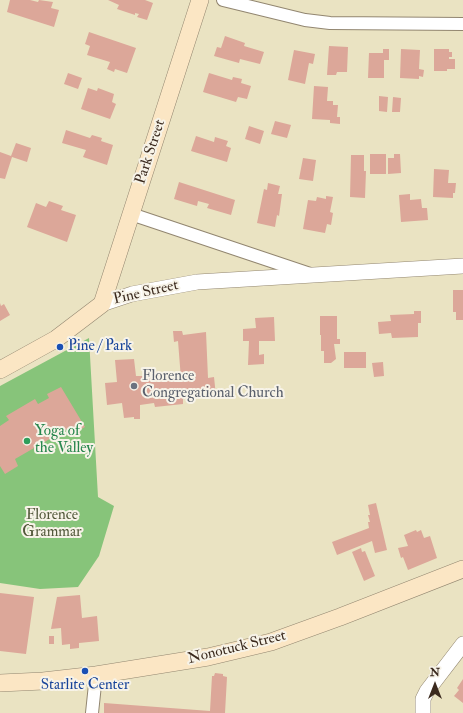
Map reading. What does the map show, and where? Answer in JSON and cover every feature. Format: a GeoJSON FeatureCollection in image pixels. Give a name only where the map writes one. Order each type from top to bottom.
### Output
{"type":"FeatureCollection","features":[{"type":"Feature","properties":{"kind":"main road","name":"Park Street"},"geometry":{"type":"LineString","coordinates":[[102,304],[200,0]]}},
{"type":"Feature","properties":{"kind":"main road","name":"Pine Street"},"geometry":{"type":"LineString","coordinates":[[0,370],[56,339],[102,304]]}},
{"type":"Feature","properties":{"kind":"main road","name":"Nonotuck Street"},"geometry":{"type":"LineString","coordinates":[[0,683],[96,676],[208,657],[271,642],[463,569]]}},
{"type":"Feature","properties":{"kind":"street"},"geometry":{"type":"LineString","coordinates":[[223,0],[305,20],[330,23],[463,24]]}},
{"type":"Feature","properties":{"kind":"street","name":"Pine Street"},"geometry":{"type":"LineString","coordinates":[[131,214],[312,275]]}},
{"type":"Feature","properties":{"kind":"street","name":"Pine Street"},"geometry":{"type":"LineString","coordinates":[[102,304],[132,294],[197,282],[463,266]]}},
{"type":"Feature","properties":{"kind":"street"},"geometry":{"type":"LineString","coordinates":[[423,713],[423,699],[427,691],[463,644]]}},
{"type":"Feature","properties":{"kind":"street"},"geometry":{"type":"LineString","coordinates":[[92,713],[96,676]]}},
{"type":"Feature","properties":{"kind":"green space","name":"Florence Grammar"},"geometry":{"type":"Polygon","coordinates":[[[89,338],[98,497],[114,506],[99,556],[78,587],[40,589],[0,583],[0,386],[89,338]]]}},
{"type":"Feature","properties":{"kind":"building"},"geometry":{"type":"Polygon","coordinates":[[[10,0],[30,0],[38,2],[39,0],[53,2],[51,8],[59,10],[54,27],[7,12],[10,0]]]}},
{"type":"Feature","properties":{"kind":"building"},"geometry":{"type":"Polygon","coordinates":[[[108,0],[145,0],[153,3],[147,20],[137,17],[139,14],[135,13],[135,15],[117,9],[119,5],[108,0]]]}},
{"type":"Feature","properties":{"kind":"building"},"geometry":{"type":"Polygon","coordinates":[[[89,32],[136,48],[127,73],[115,69],[114,72],[107,69],[110,62],[87,55],[90,46],[85,44],[89,32]]]}},
{"type":"Feature","properties":{"kind":"building"},"geometry":{"type":"Polygon","coordinates":[[[225,36],[245,43],[244,46],[264,52],[260,64],[240,59],[239,63],[214,56],[217,47],[221,48],[225,36]]]}},
{"type":"Feature","properties":{"kind":"building"},"geometry":{"type":"Polygon","coordinates":[[[329,46],[348,47],[347,72],[337,72],[336,75],[327,75],[329,46]]]}},
{"type":"Feature","properties":{"kind":"building"},"geometry":{"type":"Polygon","coordinates":[[[383,49],[389,49],[389,60],[384,60],[384,78],[368,78],[369,53],[383,53],[383,49]]]}},
{"type":"Feature","properties":{"kind":"building"},"geometry":{"type":"Polygon","coordinates":[[[401,49],[420,50],[419,69],[424,70],[423,77],[419,76],[419,79],[400,78],[401,49]]]}},
{"type":"Feature","properties":{"kind":"building"},"geometry":{"type":"Polygon","coordinates":[[[434,49],[449,49],[449,52],[452,52],[452,57],[449,57],[449,59],[455,59],[455,69],[447,69],[447,71],[434,71],[434,49]]]}},
{"type":"Feature","properties":{"kind":"building"},"geometry":{"type":"Polygon","coordinates":[[[294,50],[315,54],[313,64],[309,63],[305,84],[288,80],[294,50]]]}},
{"type":"Feature","properties":{"kind":"building"},"geometry":{"type":"Polygon","coordinates":[[[68,73],[82,78],[78,89],[64,84],[68,73]]]}},
{"type":"Feature","properties":{"kind":"building"},"geometry":{"type":"Polygon","coordinates":[[[209,73],[232,80],[233,77],[242,79],[241,83],[251,86],[247,99],[238,97],[236,102],[203,92],[209,73]]]}},
{"type":"Feature","properties":{"kind":"building"},"geometry":{"type":"Polygon","coordinates":[[[314,86],[328,87],[327,101],[333,101],[333,105],[338,105],[337,117],[340,117],[340,124],[330,123],[330,120],[312,119],[314,86]]]}},
{"type":"Feature","properties":{"kind":"building"},"geometry":{"type":"Polygon","coordinates":[[[88,88],[97,91],[98,88],[114,94],[112,102],[116,104],[110,119],[81,109],[88,88]]]}},
{"type":"Feature","properties":{"kind":"building"},"geometry":{"type":"Polygon","coordinates":[[[379,96],[388,97],[387,112],[379,111],[379,96]]]}},
{"type":"Feature","properties":{"kind":"building"},"geometry":{"type":"Polygon","coordinates":[[[393,97],[401,98],[400,112],[392,112],[393,97]]]}},
{"type":"Feature","properties":{"kind":"building"},"geometry":{"type":"Polygon","coordinates":[[[275,121],[291,125],[287,138],[271,134],[275,121]]]}},
{"type":"Feature","properties":{"kind":"building"},"geometry":{"type":"Polygon","coordinates":[[[249,126],[264,131],[260,144],[245,139],[249,126]]]}},
{"type":"Feature","properties":{"kind":"building"},"geometry":{"type":"Polygon","coordinates":[[[66,130],[90,138],[92,135],[102,138],[101,141],[113,145],[107,165],[83,157],[86,150],[62,143],[66,130]]]}},
{"type":"Feature","properties":{"kind":"building"},"geometry":{"type":"Polygon","coordinates":[[[196,136],[214,142],[215,137],[228,141],[226,146],[231,148],[227,162],[191,151],[196,136]]]}},
{"type":"Feature","properties":{"kind":"building"},"geometry":{"type":"Polygon","coordinates":[[[16,143],[31,148],[27,162],[12,157],[5,179],[0,178],[0,152],[11,156],[16,143]]]}},
{"type":"Feature","properties":{"kind":"building"},"geometry":{"type":"Polygon","coordinates":[[[370,154],[386,154],[386,174],[370,174],[370,154]]]}},
{"type":"Feature","properties":{"kind":"building"},"geometry":{"type":"Polygon","coordinates":[[[394,154],[400,154],[401,173],[388,174],[388,158],[394,158],[394,154]]]}},
{"type":"Feature","properties":{"kind":"building"},"geometry":{"type":"Polygon","coordinates":[[[351,155],[364,155],[364,171],[366,171],[365,198],[350,197],[351,155]]]}},
{"type":"Feature","properties":{"kind":"building"},"geometry":{"type":"Polygon","coordinates":[[[303,158],[316,160],[313,181],[299,179],[303,158]]]}},
{"type":"Feature","properties":{"kind":"building"},"geometry":{"type":"Polygon","coordinates":[[[434,169],[449,170],[448,183],[456,183],[453,198],[433,197],[434,169]]]}},
{"type":"Feature","properties":{"kind":"building"},"geometry":{"type":"Polygon","coordinates":[[[179,182],[235,200],[231,215],[207,208],[209,204],[198,201],[197,206],[174,199],[179,182]]]}},
{"type":"Feature","properties":{"kind":"building"},"geometry":{"type":"Polygon","coordinates":[[[268,183],[280,186],[278,194],[282,194],[279,216],[277,215],[275,227],[257,223],[264,189],[267,190],[268,183]]]}},
{"type":"Feature","properties":{"kind":"building"},"geometry":{"type":"Polygon","coordinates":[[[410,194],[410,200],[421,199],[422,208],[427,208],[428,220],[401,222],[399,195],[410,194]]]}},
{"type":"Feature","properties":{"kind":"building"},"geometry":{"type":"Polygon","coordinates":[[[326,196],[333,197],[330,212],[333,213],[331,225],[327,224],[325,233],[303,229],[308,200],[316,201],[317,197],[326,199],[326,196]]]}},
{"type":"Feature","properties":{"kind":"building"},"geometry":{"type":"Polygon","coordinates":[[[49,201],[63,206],[61,210],[76,215],[67,242],[27,227],[36,203],[46,207],[49,201]]]}},
{"type":"Feature","properties":{"kind":"building"},"geometry":{"type":"Polygon","coordinates":[[[453,290],[463,290],[463,320],[456,320],[456,312],[453,312],[453,290]]]}},
{"type":"Feature","properties":{"kind":"building"},"geometry":{"type":"Polygon","coordinates":[[[0,303],[1,306],[4,304],[10,315],[0,321],[0,303]]]}},
{"type":"Feature","properties":{"kind":"building"},"geometry":{"type":"Polygon","coordinates":[[[414,311],[421,311],[421,323],[418,323],[418,337],[392,338],[391,333],[379,334],[378,322],[391,321],[390,315],[414,314],[414,311]]]}},
{"type":"Feature","properties":{"kind":"building"},"geometry":{"type":"Polygon","coordinates":[[[320,316],[337,316],[337,339],[340,339],[340,344],[334,344],[336,359],[331,363],[324,363],[324,351],[321,351],[320,316]]]}},
{"type":"Feature","properties":{"kind":"building"},"geometry":{"type":"Polygon","coordinates":[[[274,317],[275,341],[259,341],[259,355],[264,354],[264,364],[248,365],[249,341],[243,341],[243,329],[256,328],[255,318],[274,317]]]}},
{"type":"Feature","properties":{"kind":"building"},"geometry":{"type":"Polygon","coordinates":[[[173,331],[182,331],[183,335],[206,332],[208,378],[214,377],[216,396],[183,399],[183,404],[155,407],[154,403],[140,405],[140,419],[134,419],[134,417],[124,418],[122,403],[107,405],[105,383],[117,382],[115,360],[134,359],[136,376],[153,376],[154,382],[165,381],[165,379],[181,379],[178,341],[174,342],[173,331]]]}},
{"type":"Feature","properties":{"kind":"building"},"geometry":{"type":"Polygon","coordinates":[[[344,352],[366,352],[366,368],[344,368],[344,352]]]}},
{"type":"Feature","properties":{"kind":"building"},"geometry":{"type":"Polygon","coordinates":[[[383,362],[384,376],[374,377],[372,363],[383,362]]]}},
{"type":"Feature","properties":{"kind":"building"},"geometry":{"type":"Polygon","coordinates":[[[61,387],[85,427],[71,435],[67,429],[15,459],[18,466],[5,474],[0,466],[0,426],[9,420],[6,416],[35,399],[38,404],[49,398],[47,394],[61,387]]]}},
{"type":"Feature","properties":{"kind":"building"},"geometry":{"type":"Polygon","coordinates":[[[376,503],[387,550],[375,553],[372,541],[337,555],[332,542],[369,528],[368,522],[370,522],[368,515],[370,515],[368,505],[376,503]]]}},
{"type":"Feature","properties":{"kind":"building"},"geometry":{"type":"Polygon","coordinates":[[[416,530],[417,532],[421,530],[424,538],[430,536],[437,558],[408,570],[403,557],[401,558],[398,548],[408,546],[404,535],[416,530]]]}},
{"type":"Feature","properties":{"kind":"building"},"geometry":{"type":"Polygon","coordinates":[[[361,548],[362,552],[365,551],[375,576],[364,581],[352,552],[361,548]]]}},
{"type":"Feature","properties":{"kind":"building"},"geometry":{"type":"Polygon","coordinates":[[[0,593],[34,597],[26,654],[0,651],[0,593]]]}},
{"type":"Feature","properties":{"kind":"building"},"geometry":{"type":"Polygon","coordinates":[[[80,595],[82,618],[97,616],[99,641],[79,643],[79,648],[70,649],[70,644],[62,645],[61,628],[51,629],[57,597],[80,595]]]}},
{"type":"Feature","properties":{"kind":"building"},"geometry":{"type":"Polygon","coordinates":[[[49,636],[54,636],[54,644],[49,644],[49,636]]]}},
{"type":"Feature","properties":{"kind":"building"},"geometry":{"type":"Polygon","coordinates":[[[215,673],[223,674],[223,676],[227,677],[225,713],[104,713],[104,703],[210,711],[212,676],[214,676],[215,673]]]}},
{"type":"Feature","properties":{"kind":"building"},"geometry":{"type":"Polygon","coordinates":[[[463,679],[463,703],[454,696],[459,690],[457,688],[463,679]]]}},
{"type":"Feature","properties":{"kind":"place","name":"Pine / Park"},"geometry":{"type":"Point","coordinates":[60,347]}},
{"type":"Feature","properties":{"kind":"place","name":"Florence Congregational Church"},"geometry":{"type":"Point","coordinates":[134,386]}},
{"type":"Feature","properties":{"kind":"place","name":"Yoga of the Valley"},"geometry":{"type":"Point","coordinates":[27,441]}},
{"type":"Feature","properties":{"kind":"place","name":"Starlite Center"},"geometry":{"type":"Point","coordinates":[85,671]}}]}
